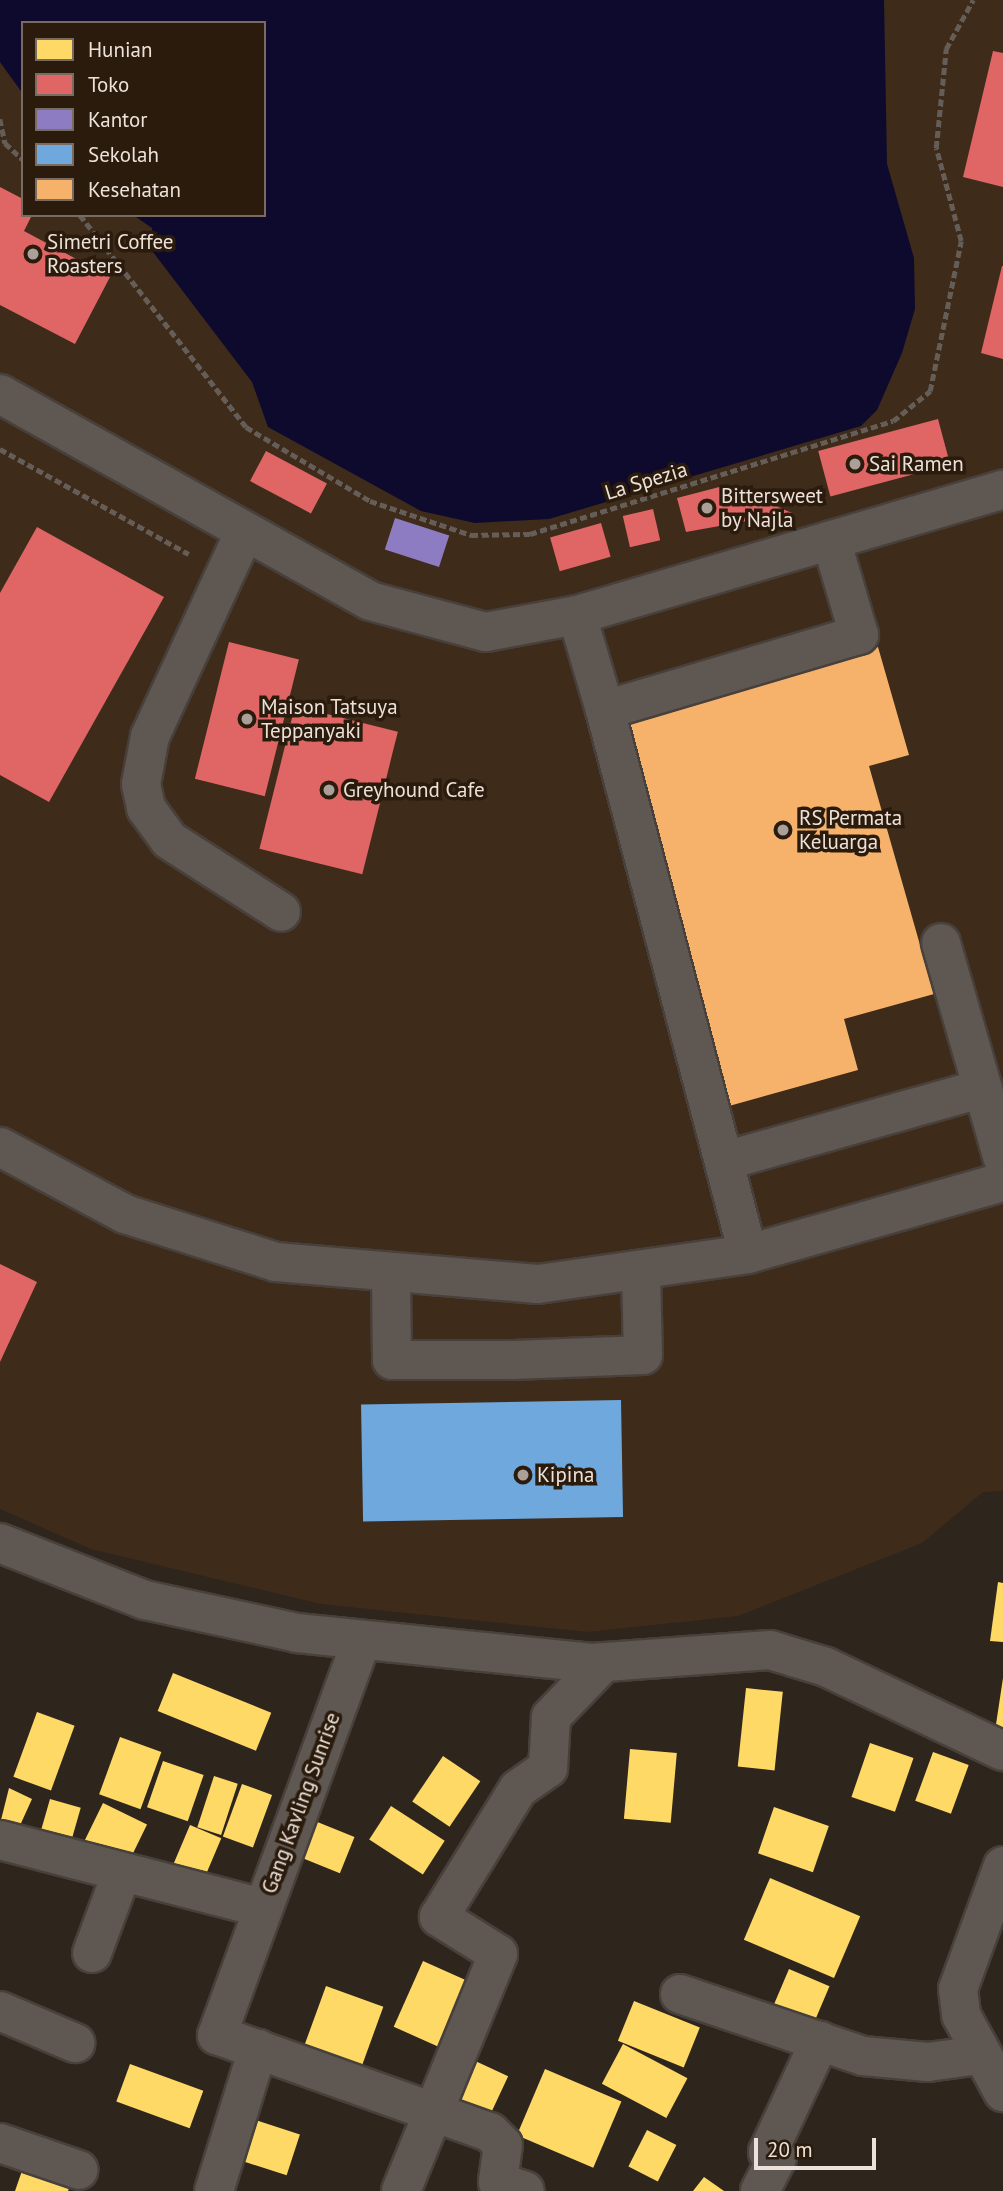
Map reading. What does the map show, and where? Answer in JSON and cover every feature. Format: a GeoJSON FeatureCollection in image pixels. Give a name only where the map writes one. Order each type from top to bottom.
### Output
{"type":"FeatureCollection","features":[{"type":"Feature","properties":{"kind":"street"},"geometry":{"type":"LineString","coordinates":[[0,394],[244,533],[370,601],[486,632],[577,615],[1003,490]]}},
{"type":"Feature","properties":{"kind":"street"},"geometry":{"type":"LineString","coordinates":[[244,533],[150,736],[141,785],[146,808],[169,840],[281,912]]}},
{"type":"Feature","properties":{"kind":"street"},"geometry":{"type":"LineString","coordinates":[[605,710],[859,635],[831,540]]}},
{"type":"Feature","properties":{"kind":"street"},"geometry":{"type":"LineString","coordinates":[[577,615],[605,710],[748,1254]]}},
{"type":"Feature","properties":{"kind":"street"},"geometry":{"type":"LineString","coordinates":[[941,943],[1003,1159]]}},
{"type":"Feature","properties":{"kind":"street"},"geometry":{"type":"LineString","coordinates":[[724,1161],[983,1088]]}},
{"type":"Feature","properties":{"kind":"street"},"geometry":{"type":"LineString","coordinates":[[0,1147],[125,1214],[276,1262],[391,1276],[538,1284],[748,1254],[1003,1182]]}},
{"type":"Feature","properties":{"kind":"street"},"geometry":{"type":"LineString","coordinates":[[391,1276],[392,1360],[513,1360],[643,1355],[641,1271]]}},
{"type":"Feature","properties":{"kind":"street"},"geometry":{"type":"LineString","coordinates":[[0,1543],[145,1600],[230,1622],[361,1642],[604,1662],[770,1650],[827,1667],[1003,1751]]}},
{"type":"Feature","properties":{"kind":"street","name":"Gang Kavling Sunrise"},"geometry":{"type":"LineString","coordinates":[[0,1840],[262,1909],[361,1642]]}},
{"type":"Feature","properties":{"kind":"street"},"geometry":{"type":"LineString","coordinates":[[401,2191],[430,2109],[498,1954],[439,1917],[518,1789],[548,1768],[551,1717],[604,1662]]}},
{"type":"Feature","properties":{"kind":"street"},"geometry":{"type":"LineString","coordinates":[[1003,1866],[958,1989],[961,2015],[980,2055],[1003,2092]]}},
{"type":"Feature","properties":{"kind":"street"},"geometry":{"type":"LineString","coordinates":[[92,1953],[122,1872]]}},
{"type":"Feature","properties":{"kind":"street"},"geometry":{"type":"LineString","coordinates":[[262,1909],[217,2035],[490,2132],[503,2145],[498,2182],[525,2191]]}},
{"type":"Feature","properties":{"kind":"street"},"geometry":{"type":"LineString","coordinates":[[680,1994],[820,2041],[900,2062],[980,2055]]}},
{"type":"Feature","properties":{"kind":"street"},"geometry":{"type":"LineString","coordinates":[[0,2011],[75,2043]]}},
{"type":"Feature","properties":{"kind":"street"},"geometry":{"type":"LineString","coordinates":[[760,2191],[777,2158],[768,2152],[820,2041]]}},
{"type":"Feature","properties":{"kind":"street"},"geometry":{"type":"LineString","coordinates":[[214,2191],[258,2049]]}},
{"type":"Feature","properties":{"kind":"street"},"geometry":{"type":"LineString","coordinates":[[0,2143],[79,2170]]}},
{"type":"Feature","properties":{"kind":"path","name":"La Spezia"},"geometry":{"type":"LineString","coordinates":[[82,217],[246,427],[370,501],[471,535],[530,534],[893,421],[930,391],[961,241],[936,149],[946,48],[973,0]]}},
{"type":"Feature","properties":{"kind":"path"},"geometry":{"type":"LineString","coordinates":[[0,119],[5,143],[21,158]]}},
{"type":"Feature","properties":{"kind":"path"},"geometry":{"type":"LineString","coordinates":[[0,449],[225,573]]}},
{"type":"Feature","properties":{"kind":"shaded area"},"geometry":{"type":"Polygon","coordinates":[[[0,0],[1003,0],[1003,1491],[983,1492],[922,1543],[738,1616],[587,1632],[321,1604],[91,1549],[0,1509],[0,0]]]}},
{"type":"Feature","properties":{"kind":"shaded area"},"geometry":{"type":"Polygon","coordinates":[[[0,0],[884,0],[887,164],[914,258],[915,309],[902,353],[877,410],[861,426],[549,519],[475,523],[421,511],[268,427],[252,382],[153,252],[152,228],[136,217],[266,217],[266,21],[21,21],[21,91],[0,62],[0,0]]]}},
{"type":"Feature","properties":{"kind":"building: Hunian"},"geometry":{"type":"Polygon","coordinates":[[[998,1582],[1003,1583],[1003,1642],[990,1641],[998,1582]]]}},
{"type":"Feature","properties":{"kind":"building: Hunian"},"geometry":{"type":"Polygon","coordinates":[[[173,1673],[271,1713],[256,1751],[158,1711],[173,1673]]]}},
{"type":"Feature","properties":{"kind":"building: Hunian"},"geometry":{"type":"Polygon","coordinates":[[[1003,1678],[1003,1732],[995,1731],[1003,1678]]]}},
{"type":"Feature","properties":{"kind":"building: Hunian"},"geometry":{"type":"Polygon","coordinates":[[[746,1688],[783,1692],[775,1770],[738,1767],[746,1688]]]}},
{"type":"Feature","properties":{"kind":"building: Hunian"},"geometry":{"type":"Polygon","coordinates":[[[37,1712],[75,1726],[51,1791],[13,1777],[37,1712]]]}},
{"type":"Feature","properties":{"kind":"building: Hunian"},"geometry":{"type":"Polygon","coordinates":[[[120,1737],[161,1752],[140,1809],[99,1794],[120,1737]]]}},
{"type":"Feature","properties":{"kind":"building: Hunian"},"geometry":{"type":"Polygon","coordinates":[[[870,1743],[913,1758],[895,1812],[851,1797],[870,1743]]]}},
{"type":"Feature","properties":{"kind":"building: Hunian"},"geometry":{"type":"Polygon","coordinates":[[[630,1749],[677,1753],[671,1823],[624,1819],[630,1749]]]}},
{"type":"Feature","properties":{"kind":"building: Hunian"},"geometry":{"type":"Polygon","coordinates":[[[933,1752],[969,1765],[951,1814],[915,1801],[933,1752]]]}},
{"type":"Feature","properties":{"kind":"building: Hunian"},"geometry":{"type":"Polygon","coordinates":[[[443,1756],[480,1781],[450,1827],[412,1802],[443,1756]]]}},
{"type":"Feature","properties":{"kind":"building: Hunian"},"geometry":{"type":"Polygon","coordinates":[[[163,1761],[204,1775],[188,1821],[147,1807],[163,1761]]]}},
{"type":"Feature","properties":{"kind":"building: Hunian"},"geometry":{"type":"Polygon","coordinates":[[[214,1776],[238,1784],[221,1835],[197,1827],[214,1776]]]}},
{"type":"Feature","properties":{"kind":"building: Hunian"},"geometry":{"type":"Polygon","coordinates":[[[242,1784],[272,1795],[253,1848],[223,1837],[242,1784]]]}},
{"type":"Feature","properties":{"kind":"building: Hunian"},"geometry":{"type":"Polygon","coordinates":[[[9,1788],[32,1799],[17,1832],[0,1824],[9,1788]]]}},
{"type":"Feature","properties":{"kind":"building: Hunian"},"geometry":{"type":"Polygon","coordinates":[[[50,1799],[81,1808],[70,1846],[39,1837],[50,1799]]]}},
{"type":"Feature","properties":{"kind":"building: Hunian"},"geometry":{"type":"Polygon","coordinates":[[[103,1803],[147,1824],[126,1869],[82,1847],[103,1803]]]}},
{"type":"Feature","properties":{"kind":"building: Hunian"},"geometry":{"type":"Polygon","coordinates":[[[391,1806],[445,1841],[423,1874],[369,1840],[391,1806]]]}},
{"type":"Feature","properties":{"kind":"building: Hunian"},"geometry":{"type":"Polygon","coordinates":[[[774,1807],[829,1826],[813,1872],[758,1853],[774,1807]]]}},
{"type":"Feature","properties":{"kind":"building: Hunian"},"geometry":{"type":"Polygon","coordinates":[[[310,1819],[355,1837],[340,1873],[295,1855],[310,1819]]]}},
{"type":"Feature","properties":{"kind":"building: Hunian"},"geometry":{"type":"Polygon","coordinates":[[[190,1825],[221,1838],[200,1889],[169,1876],[190,1825]]]}},
{"type":"Feature","properties":{"kind":"building: Hunian"},"geometry":{"type":"Polygon","coordinates":[[[770,1878],[860,1916],[834,1978],[744,1940],[770,1878]]]}},
{"type":"Feature","properties":{"kind":"building: Hunian"},"geometry":{"type":"Polygon","coordinates":[[[423,1961],[478,1985],[449,2051],[394,2027],[423,1961]]]}},
{"type":"Feature","properties":{"kind":"building: Hunian"},"geometry":{"type":"Polygon","coordinates":[[[789,1969],[830,1986],[811,2029],[771,2012],[789,1969]]]}},
{"type":"Feature","properties":{"kind":"building: Hunian"},"geometry":{"type":"Polygon","coordinates":[[[326,1986],[383,2007],[358,2076],[301,2056],[326,1986]]]}},
{"type":"Feature","properties":{"kind":"building: Hunian"},"geometry":{"type":"Polygon","coordinates":[[[634,2001],[700,2028],[684,2067],[618,2041],[634,2001]]]}},
{"type":"Feature","properties":{"kind":"building: Hunian"},"geometry":{"type":"Polygon","coordinates":[[[623,2044],[687,2078],[666,2118],[602,2084],[623,2044]]]}},
{"type":"Feature","properties":{"kind":"building: Hunian"},"geometry":{"type":"Polygon","coordinates":[[[471,2059],[508,2076],[484,2127],[447,2110],[471,2059]]]}},
{"type":"Feature","properties":{"kind":"building: Hunian"},"geometry":{"type":"Polygon","coordinates":[[[130,2064],[203,2091],[190,2128],[116,2102],[130,2064]]]}},
{"type":"Feature","properties":{"kind":"building: Hunian"},"geometry":{"type":"Polygon","coordinates":[[[545,2069],[621,2101],[593,2168],[517,2135],[545,2069]]]}},
{"type":"Feature","properties":{"kind":"building: Hunian"},"geometry":{"type":"Polygon","coordinates":[[[240,2115],[300,2134],[287,2175],[227,2156],[240,2115]]]}},
{"type":"Feature","properties":{"kind":"building: Hunian"},"geometry":{"type":"Polygon","coordinates":[[[647,2130],[676,2145],[658,2182],[628,2167],[647,2130]]]}},
{"type":"Feature","properties":{"kind":"building: Hunian"},"geometry":{"type":"Polygon","coordinates":[[[24,2165],[71,2183],[68,2191],[15,2191],[24,2165]]]}},
{"type":"Feature","properties":{"kind":"building: Hunian"},"geometry":{"type":"Polygon","coordinates":[[[704,2177],[724,2191],[693,2191],[704,2177]]]}},
{"type":"Feature","properties":{"kind":"building: Toko"},"geometry":{"type":"Polygon","coordinates":[[[993,51],[1003,53],[1003,187],[963,177],[993,51]]]}},
{"type":"Feature","properties":{"kind":"building: Toko","name":"Simetri Coffee Roasters"},"geometry":{"type":"Polygon","coordinates":[[[0,187],[21,198],[21,217],[31,217],[24,231],[110,277],[75,344],[0,305],[0,187]]]}},
{"type":"Feature","properties":{"kind":"building: Toko"},"geometry":{"type":"Polygon","coordinates":[[[1003,266],[1003,359],[981,353],[1003,266]]]}},
{"type":"Feature","properties":{"kind":"building: Toko"},"geometry":{"type":"Polygon","coordinates":[[[938,419],[950,464],[830,496],[818,451],[938,419]]]}},
{"type":"Feature","properties":{"kind":"building: Toko"},"geometry":{"type":"Polygon","coordinates":[[[266,451],[327,483],[311,513],[250,481],[266,451]]]}},
{"type":"Feature","properties":{"kind":"building: Toko","name":"Bittersweet by Najla"},"geometry":{"type":"Polygon","coordinates":[[[727,485],[792,513],[686,532],[677,498],[727,485]]]}},
{"type":"Feature","properties":{"kind":"building: Toko"},"geometry":{"type":"Polygon","coordinates":[[[653,509],[660,540],[630,547],[623,516],[653,509]]]}},
{"type":"Feature","properties":{"kind":"building: Toko"},"geometry":{"type":"Polygon","coordinates":[[[601,523],[611,557],[560,571],[550,538],[601,523]]]}},
{"type":"Feature","properties":{"kind":"building: Toko"},"geometry":{"type":"Polygon","coordinates":[[[37,527],[164,597],[49,802],[0,775],[0,593],[37,527]]]}},
{"type":"Feature","properties":{"kind":"building: Toko","name":"Maison Tatsuya Teppanyaki"},"geometry":{"type":"Polygon","coordinates":[[[229,642],[299,659],[265,796],[195,779],[229,642]]]}},
{"type":"Feature","properties":{"kind":"building: Toko","name":"Greyhound Cafe"},"geometry":{"type":"Polygon","coordinates":[[[295,706],[398,732],[362,874],[259,849],[295,706]]]}},
{"type":"Feature","properties":{"kind":"building: Toko"},"geometry":{"type":"Polygon","coordinates":[[[0,1264],[37,1282],[0,1362],[0,1264]]]}},
{"type":"Feature","properties":{"kind":"building: Kantor"},"geometry":{"type":"Polygon","coordinates":[[[395,518],[449,536],[439,567],[385,549],[395,518]]]}},
{"type":"Feature","properties":{"kind":"building: Sekolah"},"geometry":{"type":"Polygon","coordinates":[[[621,1400],[623,1517],[363,1522],[361,1405],[621,1400]]]}},
{"type":"Feature","properties":{"kind":"building: Kesehatan"},"geometry":{"type":"Polygon","coordinates":[[[878,647],[909,755],[869,766],[934,994],[844,1019],[858,1070],[729,1106],[618,720],[878,647]]]}},
{"type":"Feature","properties":{"kind":"place","name":"Simetri Coffee Roasters"},"geometry":{"type":"Point","coordinates":[33,254]}},
{"type":"Feature","properties":{"kind":"place","name":"Sai Ramen"},"geometry":{"type":"Point","coordinates":[855,464]}},
{"type":"Feature","properties":{"kind":"place","name":"Bittersweet by Najla"},"geometry":{"type":"Point","coordinates":[707,508]}},
{"type":"Feature","properties":{"kind":"place","name":"Maison Tatsuya Teppanyaki"},"geometry":{"type":"Point","coordinates":[247,719]}},
{"type":"Feature","properties":{"kind":"place","name":"Greyhound Cafe"},"geometry":{"type":"Point","coordinates":[329,790]}},
{"type":"Feature","properties":{"kind":"place","name":"RS Permata Keluarga"},"geometry":{"type":"Point","coordinates":[783,830]}},
{"type":"Feature","properties":{"kind":"place","name":"Kipina"},"geometry":{"type":"Point","coordinates":[523,1475]}}]}
